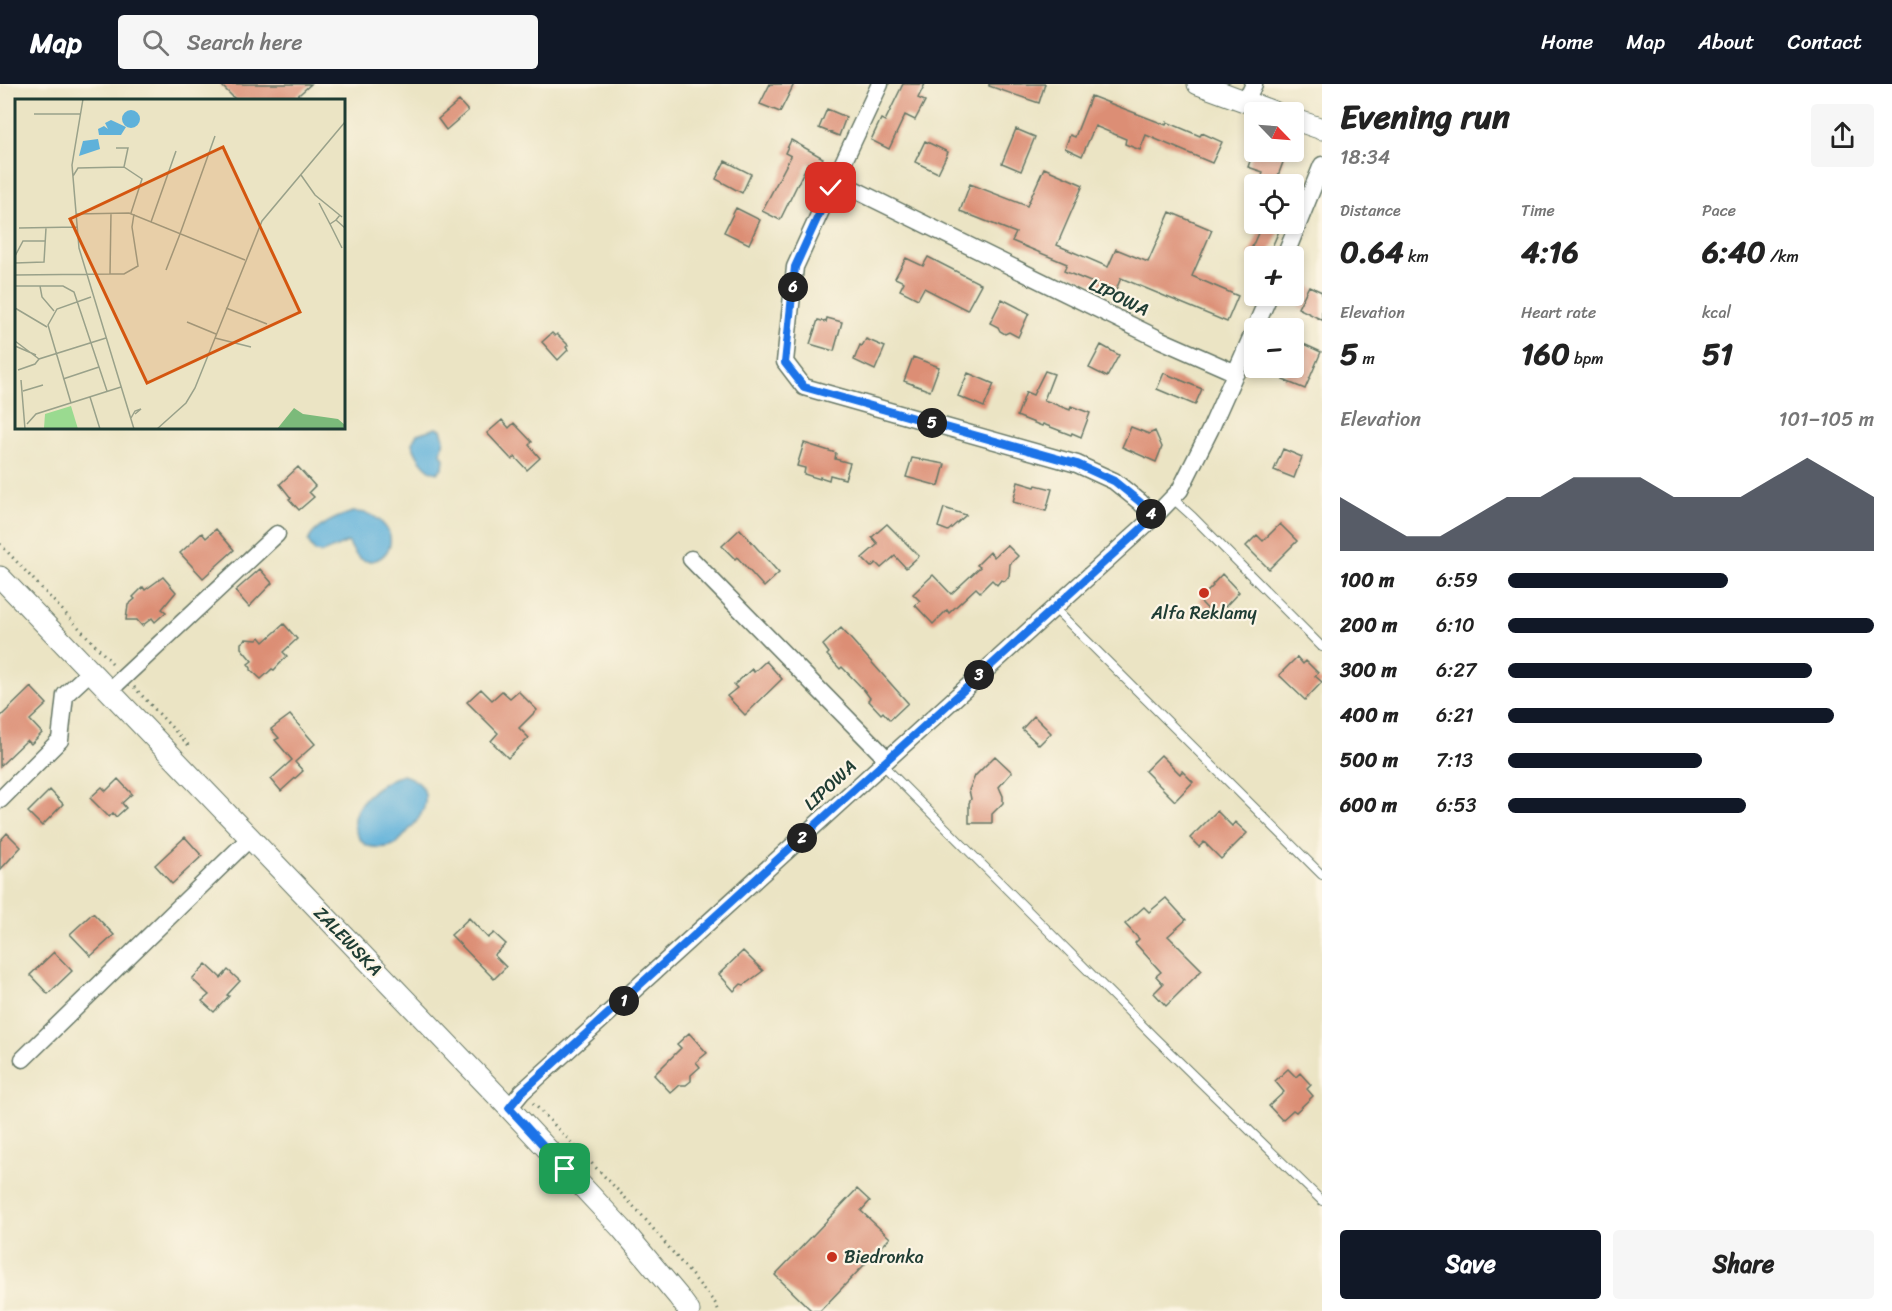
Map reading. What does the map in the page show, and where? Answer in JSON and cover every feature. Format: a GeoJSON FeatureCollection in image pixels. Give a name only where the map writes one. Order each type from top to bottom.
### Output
{"type":"FeatureCollection","features":[{"type":"Feature","properties":{"kind":"street"},"geometry":{"type":"LineString","coordinates":[[880,84],[795,267],[785,363],[804,387],[1077,464],[1114,481],[1154,517]]}},
{"type":"Feature","properties":{"kind":"street"},"geometry":{"type":"LineString","coordinates":[[1198,84],[1250,93]]}},
{"type":"Feature","properties":{"kind":"street"},"geometry":{"type":"LineString","coordinates":[[1304,123],[1322,129]]}},
{"type":"Feature","properties":{"kind":"street"},"geometry":{"type":"LineString","coordinates":[[1289,246],[1322,165]]}},
{"type":"Feature","properties":{"kind":"street","name":"LIPOWA"},"geometry":{"type":"LineString","coordinates":[[509,1108],[522,1092],[1154,517],[1180,490],[1236,373],[1161,340],[835,180]]}},
{"type":"Feature","properties":{"kind":"street"},"geometry":{"type":"LineString","coordinates":[[1236,373],[1244,355]]}},
{"type":"Feature","properties":{"kind":"street"},"geometry":{"type":"LineString","coordinates":[[109,691],[277,534]]}},
{"type":"Feature","properties":{"kind":"street"},"geometry":{"type":"LineString","coordinates":[[691,559],[885,762]]}},
{"type":"Feature","properties":{"kind":"street","name":"ZALEWSKA"},"geometry":{"type":"LineString","coordinates":[[0,577],[509,1108],[622,1229],[689,1311]]}},
{"type":"Feature","properties":{"kind":"street"},"geometry":{"type":"LineString","coordinates":[[0,800],[60,740],[65,695],[90,672]]}},
{"type":"Feature","properties":{"kind":"street"},"geometry":{"type":"LineString","coordinates":[[23,1059],[250,838]]}},
{"type":"Feature","properties":{"kind":"lane"},"geometry":{"type":"LineString","coordinates":[[1172,498],[1322,647]]}},
{"type":"Feature","properties":{"kind":"lane"},"geometry":{"type":"LineString","coordinates":[[1053,607],[1322,875]]}},
{"type":"Feature","properties":{"kind":"lane"},"geometry":{"type":"LineString","coordinates":[[885,762],[1154,1037],[1322,1201]]}},
{"type":"Feature","properties":{"kind":"water"},"geometry":{"type":"Polygon","coordinates":[[[436,428],[441,429],[444,439],[441,453],[444,459],[443,467],[437,473],[428,469],[421,461],[412,443],[417,434],[436,428]]]}},
{"type":"Feature","properties":{"kind":"water"},"geometry":{"type":"Polygon","coordinates":[[[353,512],[369,514],[382,523],[390,540],[385,554],[372,561],[365,561],[356,555],[348,542],[322,553],[315,552],[308,542],[315,532],[334,519],[353,512]]]}},
{"type":"Feature","properties":{"kind":"water"},"geometry":{"type":"Polygon","coordinates":[[[403,775],[414,779],[421,785],[424,792],[424,807],[420,815],[394,845],[373,847],[364,844],[356,832],[354,823],[360,804],[385,782],[403,775]]]}},
{"type":"Feature","properties":{"kind":"building"},"geometry":{"type":"Polygon","coordinates":[[[220,84],[311,84],[294,99],[235,99],[220,84]]]}},
{"type":"Feature","properties":{"kind":"building"},"geometry":{"type":"Polygon","coordinates":[[[770,84],[794,84],[780,112],[760,104],[770,84]]]}},
{"type":"Feature","properties":{"kind":"building"},"geometry":{"type":"Polygon","coordinates":[[[903,84],[925,84],[918,98],[925,101],[915,120],[905,115],[889,149],[871,140],[881,119],[885,121],[903,84]]]}},
{"type":"Feature","properties":{"kind":"building"},"geometry":{"type":"Polygon","coordinates":[[[989,84],[1045,84],[1039,103],[989,86],[989,84]]]}},
{"type":"Feature","properties":{"kind":"building"},"geometry":{"type":"Polygon","coordinates":[[[1091,96],[1166,125],[1167,122],[1200,136],[1202,133],[1222,142],[1212,163],[1146,135],[1140,150],[1125,144],[1126,139],[1095,126],[1082,156],[1065,148],[1070,135],[1075,137],[1091,96]]]}},
{"type":"Feature","properties":{"kind":"building"},"geometry":{"type":"Polygon","coordinates":[[[459,101],[468,111],[446,130],[438,119],[459,101]]]}},
{"type":"Feature","properties":{"kind":"building"},"geometry":{"type":"Polygon","coordinates":[[[827,109],[846,117],[839,136],[819,128],[827,109]]]}},
{"type":"Feature","properties":{"kind":"building"},"geometry":{"type":"Polygon","coordinates":[[[1016,129],[1035,137],[1021,171],[1002,163],[1016,129]]]}},
{"type":"Feature","properties":{"kind":"building"},"geometry":{"type":"Polygon","coordinates":[[[791,140],[823,158],[817,168],[808,163],[780,220],[762,211],[791,156],[785,153],[791,140]]]}},
{"type":"Feature","properties":{"kind":"building"},"geometry":{"type":"Polygon","coordinates":[[[925,141],[948,152],[938,173],[915,162],[925,141]]]}},
{"type":"Feature","properties":{"kind":"building"},"geometry":{"type":"Polygon","coordinates":[[[725,161],[751,174],[742,193],[716,179],[725,161]]]}},
{"type":"Feature","properties":{"kind":"building"},"geometry":{"type":"Polygon","coordinates":[[[1250,162],[1283,162],[1279,174],[1263,174],[1263,172],[1248,167],[1250,162]]]}},
{"type":"Feature","properties":{"kind":"building"},"geometry":{"type":"Polygon","coordinates":[[[1044,168],[1083,185],[1057,245],[1108,267],[1116,249],[1148,262],[1170,212],[1212,230],[1192,276],[1238,296],[1227,322],[1121,278],[1115,292],[1064,271],[1067,264],[1012,241],[1016,233],[960,211],[970,184],[1027,206],[1044,168]]]}},
{"type":"Feature","properties":{"kind":"building"},"geometry":{"type":"Polygon","coordinates":[[[736,208],[760,220],[749,244],[724,232],[736,208]]]}},
{"type":"Feature","properties":{"kind":"building"},"geometry":{"type":"Polygon","coordinates":[[[1258,234],[1278,234],[1272,246],[1252,246],[1258,234]]]}},
{"type":"Feature","properties":{"kind":"building"},"geometry":{"type":"Polygon","coordinates":[[[928,257],[981,284],[967,310],[924,288],[918,299],[900,290],[904,282],[895,278],[906,258],[923,266],[928,257]]]}},
{"type":"Feature","properties":{"kind":"building"},"geometry":{"type":"Polygon","coordinates":[[[1309,286],[1322,292],[1322,320],[1298,308],[1304,306],[1304,296],[1309,286]]]}},
{"type":"Feature","properties":{"kind":"building"},"geometry":{"type":"Polygon","coordinates":[[[1002,299],[1029,313],[1018,337],[1009,332],[1005,334],[990,323],[1002,299]]]}},
{"type":"Feature","properties":{"kind":"building"},"geometry":{"type":"Polygon","coordinates":[[[827,318],[842,322],[834,351],[810,344],[818,320],[826,322],[827,318]]]}},
{"type":"Feature","properties":{"kind":"building"},"geometry":{"type":"Polygon","coordinates":[[[552,333],[555,336],[557,334],[568,345],[566,347],[568,350],[558,360],[542,342],[552,333]]]}},
{"type":"Feature","properties":{"kind":"building"},"geometry":{"type":"Polygon","coordinates":[[[866,339],[885,347],[875,370],[854,360],[860,345],[862,346],[866,339]]]}},
{"type":"Feature","properties":{"kind":"building"},"geometry":{"type":"Polygon","coordinates":[[[1304,344],[1321,352],[1305,389],[1283,380],[1284,378],[1304,378],[1304,344]]]}},
{"type":"Feature","properties":{"kind":"building"},"geometry":{"type":"Polygon","coordinates":[[[1101,345],[1119,355],[1107,377],[1089,368],[1101,345]]]}},
{"type":"Feature","properties":{"kind":"building"},"geometry":{"type":"Polygon","coordinates":[[[913,357],[939,367],[930,391],[904,381],[913,357]]]}},
{"type":"Feature","properties":{"kind":"building"},"geometry":{"type":"Polygon","coordinates":[[[1045,371],[1054,374],[1044,400],[1070,410],[1071,406],[1090,413],[1081,437],[1017,416],[1026,392],[1033,395],[1045,371]]]}},
{"type":"Feature","properties":{"kind":"building"},"geometry":{"type":"Polygon","coordinates":[[[968,373],[994,384],[984,407],[958,396],[968,373]]]}},
{"type":"Feature","properties":{"kind":"building"},"geometry":{"type":"Polygon","coordinates":[[[1164,373],[1202,389],[1195,405],[1157,389],[1164,373]]]}},
{"type":"Feature","properties":{"kind":"building"},"geometry":{"type":"Polygon","coordinates":[[[502,420],[509,428],[514,423],[532,442],[529,445],[540,458],[527,470],[515,457],[512,460],[487,433],[502,420]]]}},
{"type":"Feature","properties":{"kind":"building"},"geometry":{"type":"Polygon","coordinates":[[[1131,427],[1149,434],[1155,431],[1162,447],[1156,462],[1122,447],[1131,427]]]}},
{"type":"Feature","properties":{"kind":"building"},"geometry":{"type":"Polygon","coordinates":[[[804,443],[836,453],[835,459],[850,463],[845,479],[830,475],[829,480],[820,477],[820,479],[804,474],[805,468],[797,466],[804,443]]]}},
{"type":"Feature","properties":{"kind":"building"},"geometry":{"type":"Polygon","coordinates":[[[1283,449],[1302,457],[1294,478],[1274,470],[1283,449]]]}},
{"type":"Feature","properties":{"kind":"building"},"geometry":{"type":"Polygon","coordinates":[[[912,458],[945,464],[939,486],[906,477],[912,458]]]}},
{"type":"Feature","properties":{"kind":"building"},"geometry":{"type":"Polygon","coordinates":[[[298,467],[315,486],[309,492],[314,497],[299,510],[280,484],[298,467]]]}},
{"type":"Feature","properties":{"kind":"building"},"geometry":{"type":"Polygon","coordinates":[[[1018,482],[1052,489],[1046,511],[1013,502],[1018,482]]]}},
{"type":"Feature","properties":{"kind":"building"},"geometry":{"type":"Polygon","coordinates":[[[944,508],[966,515],[948,531],[938,527],[944,508]]]}},
{"type":"Feature","properties":{"kind":"building"},"geometry":{"type":"Polygon","coordinates":[[[887,524],[919,556],[906,568],[895,556],[881,568],[876,563],[871,567],[862,558],[878,544],[872,537],[887,524]]]}},
{"type":"Feature","properties":{"kind":"building"},"geometry":{"type":"Polygon","coordinates":[[[1280,524],[1297,541],[1269,569],[1246,546],[1257,535],[1263,541],[1280,524]]]}},
{"type":"Feature","properties":{"kind":"building"},"geometry":{"type":"Polygon","coordinates":[[[216,529],[234,550],[203,578],[180,553],[202,533],[206,538],[216,529]]]}},
{"type":"Feature","properties":{"kind":"building"},"geometry":{"type":"Polygon","coordinates":[[[740,529],[779,573],[764,587],[737,557],[735,559],[722,546],[740,529]]]}},
{"type":"Feature","properties":{"kind":"building"},"geometry":{"type":"Polygon","coordinates":[[[1007,545],[1018,556],[1010,564],[1009,576],[1005,581],[1001,580],[997,585],[992,580],[980,592],[976,588],[949,613],[947,610],[933,624],[915,605],[920,601],[913,594],[933,575],[951,594],[980,567],[977,565],[990,552],[994,557],[1007,545]]]}},
{"type":"Feature","properties":{"kind":"building"},"geometry":{"type":"Polygon","coordinates":[[[260,569],[272,583],[249,607],[235,591],[260,569]]]}},
{"type":"Feature","properties":{"kind":"building"},"geometry":{"type":"Polygon","coordinates":[[[1222,574],[1239,592],[1225,607],[1223,605],[1213,615],[1199,600],[1222,574]]]}},
{"type":"Feature","properties":{"kind":"building"},"geometry":{"type":"Polygon","coordinates":[[[163,577],[176,592],[162,609],[166,612],[155,622],[152,618],[142,626],[137,620],[126,620],[128,605],[135,599],[133,597],[143,587],[145,590],[163,577]]]}},
{"type":"Feature","properties":{"kind":"building"},"geometry":{"type":"Polygon","coordinates":[[[284,624],[297,639],[283,652],[287,656],[274,670],[272,669],[261,679],[251,670],[248,664],[252,661],[241,648],[241,643],[246,639],[257,640],[260,637],[264,642],[284,624]]]}},
{"type":"Feature","properties":{"kind":"building"},"geometry":{"type":"Polygon","coordinates":[[[841,628],[908,703],[890,720],[868,700],[870,698],[864,690],[842,667],[840,669],[827,655],[829,653],[823,645],[841,628]]]}},
{"type":"Feature","properties":{"kind":"building"},"geometry":{"type":"Polygon","coordinates":[[[1297,657],[1303,664],[1306,661],[1318,673],[1315,676],[1322,682],[1305,700],[1279,675],[1297,657]]]}},
{"type":"Feature","properties":{"kind":"building"},"geometry":{"type":"Polygon","coordinates":[[[766,661],[782,679],[745,715],[727,696],[737,688],[734,685],[752,669],[754,672],[766,661]]]}},
{"type":"Feature","properties":{"kind":"building"},"geometry":{"type":"Polygon","coordinates":[[[31,687],[47,704],[30,720],[42,733],[31,744],[27,740],[0,766],[0,717],[31,687]]]}},
{"type":"Feature","properties":{"kind":"building"},"geometry":{"type":"Polygon","coordinates":[[[481,689],[492,700],[502,691],[510,698],[518,691],[537,710],[519,728],[529,738],[508,758],[491,741],[498,733],[467,702],[481,689]]]}},
{"type":"Feature","properties":{"kind":"building"},"geometry":{"type":"Polygon","coordinates":[[[290,715],[315,744],[295,762],[303,771],[281,791],[271,779],[292,760],[275,740],[279,738],[271,729],[290,715]]]}},
{"type":"Feature","properties":{"kind":"building"},"geometry":{"type":"Polygon","coordinates":[[[1034,716],[1051,733],[1039,745],[1022,729],[1034,716]]]}},
{"type":"Feature","properties":{"kind":"building"},"geometry":{"type":"Polygon","coordinates":[[[1161,755],[1180,774],[1182,771],[1193,782],[1175,801],[1145,771],[1161,755]]]}},
{"type":"Feature","properties":{"kind":"building"},"geometry":{"type":"Polygon","coordinates":[[[995,756],[1012,772],[999,787],[1003,803],[992,814],[992,823],[969,823],[971,799],[969,790],[975,776],[995,756]]]}},
{"type":"Feature","properties":{"kind":"building"},"geometry":{"type":"Polygon","coordinates":[[[118,779],[132,794],[122,803],[126,808],[116,817],[113,813],[109,817],[90,798],[102,787],[106,791],[118,779]]]}},
{"type":"Feature","properties":{"kind":"building"},"geometry":{"type":"Polygon","coordinates":[[[50,790],[63,804],[42,826],[28,812],[50,790]]]}},
{"type":"Feature","properties":{"kind":"building"},"geometry":{"type":"Polygon","coordinates":[[[1217,811],[1232,826],[1235,822],[1247,833],[1221,859],[1204,842],[1199,847],[1190,838],[1217,811]]]}},
{"type":"Feature","properties":{"kind":"building"},"geometry":{"type":"Polygon","coordinates":[[[7,833],[21,847],[0,870],[0,841],[7,833]]]}},
{"type":"Feature","properties":{"kind":"building"},"geometry":{"type":"Polygon","coordinates":[[[185,837],[202,856],[172,884],[155,865],[185,837]]]}},
{"type":"Feature","properties":{"kind":"building"},"geometry":{"type":"Polygon","coordinates":[[[1166,898],[1186,920],[1168,936],[1202,970],[1166,1006],[1154,993],[1163,984],[1156,976],[1161,972],[1135,943],[1139,939],[1125,924],[1144,907],[1149,912],[1166,898]]]}},
{"type":"Feature","properties":{"kind":"building"},"geometry":{"type":"Polygon","coordinates":[[[93,913],[114,935],[91,956],[70,934],[93,913]]]}},
{"type":"Feature","properties":{"kind":"building"},"geometry":{"type":"Polygon","coordinates":[[[469,918],[488,938],[494,933],[506,944],[494,955],[506,967],[494,979],[451,935],[469,918]]]}},
{"type":"Feature","properties":{"kind":"building"},"geometry":{"type":"Polygon","coordinates":[[[743,951],[763,971],[734,991],[719,974],[743,951]]]}},
{"type":"Feature","properties":{"kind":"building"},"geometry":{"type":"Polygon","coordinates":[[[54,952],[72,971],[48,994],[30,975],[54,952]]]}},
{"type":"Feature","properties":{"kind":"building"},"geometry":{"type":"Polygon","coordinates":[[[206,964],[221,978],[228,970],[240,981],[214,1012],[202,1001],[209,995],[192,979],[206,964]]]}},
{"type":"Feature","properties":{"kind":"building"},"geometry":{"type":"Polygon","coordinates":[[[689,1033],[707,1053],[696,1062],[700,1067],[691,1075],[691,1081],[686,1085],[680,1085],[671,1093],[654,1075],[681,1048],[677,1044],[689,1033]]]}},
{"type":"Feature","properties":{"kind":"building"},"geometry":{"type":"Polygon","coordinates":[[[1288,1069],[1296,1077],[1300,1073],[1311,1085],[1307,1089],[1313,1096],[1296,1112],[1293,1110],[1282,1120],[1269,1106],[1284,1092],[1275,1081],[1288,1069]]]}},
{"type":"Feature","properties":{"kind":"building","name":"Biedronka"},"geometry":{"type":"Polygon","coordinates":[[[857,1189],[870,1201],[861,1211],[890,1238],[820,1311],[812,1311],[775,1275],[857,1189]]]}},
{"type":"Feature","properties":{"kind":"place","name":"Alfa Reklamy"},"geometry":{"type":"Point","coordinates":[1204,593]}},
{"type":"Feature","properties":{"kind":"place","name":"Biedronka"},"geometry":{"type":"Point","coordinates":[832,1257]}},
{"type":"Feature","properties":{"kind":"route"},"geometry":{"type":"LineString","coordinates":[[565,1169],[509,1108],[522,1092],[1154,517],[1114,481],[1077,464],[804,387],[785,363],[795,267],[831,188]]}}]}
